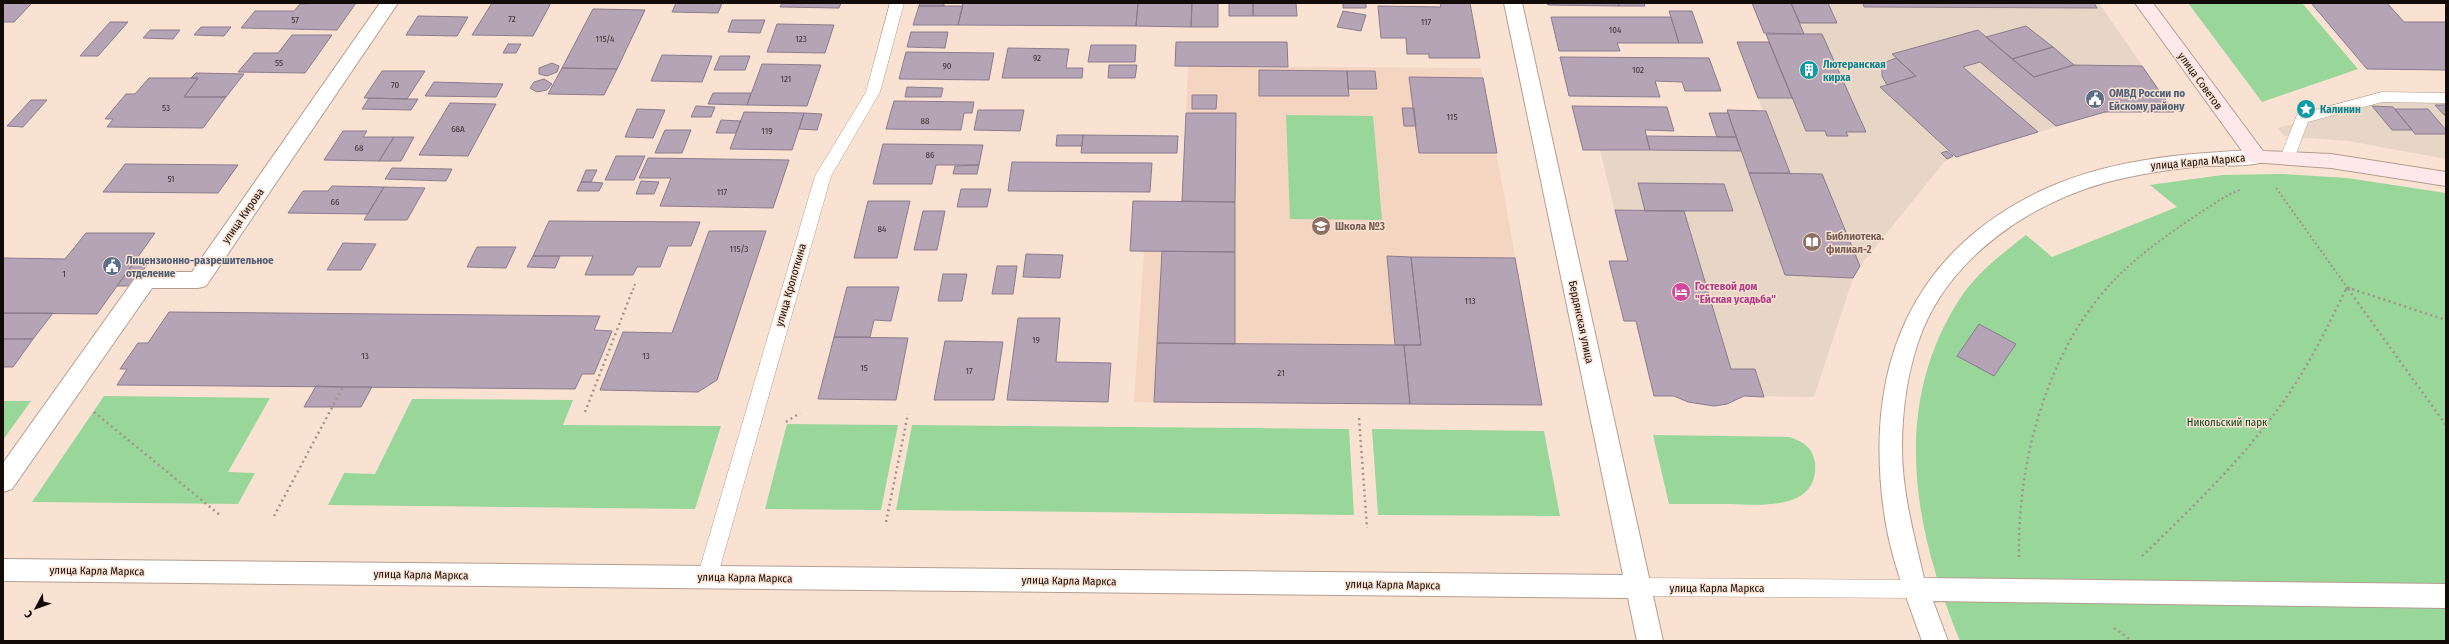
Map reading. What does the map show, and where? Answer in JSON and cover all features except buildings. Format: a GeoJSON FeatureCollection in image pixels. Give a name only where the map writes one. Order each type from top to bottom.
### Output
{"type":"FeatureCollection","features":[{"type":"Feature","properties":{"kind":"street","name":"улица Кирова"},"geometry":{"type":"LineString","coordinates":[[3,482],[146,280],[198,280],[389,3]]}},
{"type":"Feature","properties":{"kind":"street","name":"Бердянская улица"},"geometry":{"type":"LineString","coordinates":[[1513,3],[1650,641]]}},
{"type":"Feature","properties":{"kind":"street","name":"улица Советов"},"geometry":{"type":"LineString","coordinates":[[2144,3],[2257,157]]}},
{"type":"Feature","properties":{"kind":"street","name":"улица Карла Маркса"},"geometry":{"type":"LineString","coordinates":[[1916,589],[1905,554],[1895,506],[1890,455],[1890,426],[1898,371],[1905,346],[1917,318],[1938,282],[1953,264],[1988,231],[2029,205],[2058,192],[2101,176],[2156,165],[2214,158],[2288,158],[2375,166],[2446,179]]}},
{"type":"Feature","properties":{"kind":"street","name":"улица Карла Маркса"},"geometry":{"type":"LineString","coordinates":[[3,570],[1639,587]]}},
{"type":"Feature","properties":{"kind":"street"},"geometry":{"type":"LineString","coordinates":[[1935,641],[1916,589],[2446,596]]}},
{"type":"Feature","properties":{"kind":"lane","name":"улица Кропоткина"},"geometry":{"type":"LineString","coordinates":[[707,578],[823,176],[873,92],[897,3]]}},
{"type":"Feature","properties":{"kind":"lane"},"geometry":{"type":"LineString","coordinates":[[2288,158],[2302,119],[2382,97],[2446,98]]}},
{"type":"Feature","properties":{"kind":"lane","name":"улица Карла Маркса"},"geometry":{"type":"LineString","coordinates":[[1639,587],[1916,589]]}},
{"type":"Feature","properties":{"kind":"path"},"geometry":{"type":"LineString","coordinates":[[2275,186],[2446,425]]}},
{"type":"Feature","properties":{"kind":"path"},"geometry":{"type":"LineString","coordinates":[[2022,591],[2017,540],[2017,513],[2023,473],[2038,418],[2073,337],[2086,315],[2102,293],[2133,262],[2181,225],[2243,189]]}},
{"type":"Feature","properties":{"kind":"path"},"geometry":{"type":"LineString","coordinates":[[585,412],[635,284]]}},
{"type":"Feature","properties":{"kind":"path"},"geometry":{"type":"LineString","coordinates":[[2347,287],[2446,320]]}},
{"type":"Feature","properties":{"kind":"path"},"geometry":{"type":"LineString","coordinates":[[2105,592],[2181,519],[2258,436],[2302,372],[2320,342],[2347,287]]}},
{"type":"Feature","properties":{"kind":"path"},"geometry":{"type":"LineString","coordinates":[[274,516],[343,387]]}},
{"type":"Feature","properties":{"kind":"path"},"geometry":{"type":"LineString","coordinates":[[68,390],[221,516]]}},
{"type":"Feature","properties":{"kind":"path"},"geometry":{"type":"LineString","coordinates":[[886,522],[908,414]]}},
{"type":"Feature","properties":{"kind":"path"},"geometry":{"type":"LineString","coordinates":[[1359,418],[1367,528]]}},
{"type":"Feature","properties":{"kind":"shaded area"},"geometry":{"type":"Polygon","coordinates":[[[1752,3],[2099,3],[2174,112],[2105,112],[1945,161],[1860,266],[1853,278],[1814,397],[1745,396],[1727,404],[1714,406],[1688,402],[1636,321],[1624,321],[1609,261],[1627,261],[1600,150],[1741,151],[1727,110],[1763,111],[1737,42],[1769,42],[1752,3]]]}},
{"type":"Feature","properties":{"kind":"shaded area","name":"Школа №3"},"geometry":{"type":"Polygon","coordinates":[[[1188,66],[1481,68],[1542,405],[1134,402],[1144,252],[1130,251],[1133,201],[1182,201],[1188,66]]]}},
{"type":"Feature","properties":{"kind":"shaded area"},"geometry":{"type":"Polygon","coordinates":[[[2446,102],[2446,159],[2348,141],[2284,136],[2278,128],[2370,103],[2446,102]]]}},
{"type":"Feature","properties":{"kind":"green space"},"geometry":{"type":"Polygon","coordinates":[[[2188,3],[2302,3],[2358,69],[2262,102],[2188,3]]]}},
{"type":"Feature","properties":{"kind":"green space"},"geometry":{"type":"Polygon","coordinates":[[[1286,115],[1373,116],[1382,220],[1290,219],[1286,115]]]}},
{"type":"Feature","properties":{"kind":"green space","name":"Никольский парк"},"geometry":{"type":"Polygon","coordinates":[[[2282,174],[2347,178],[2446,193],[2446,641],[1960,641],[1944,599],[1931,556],[1921,513],[1916,469],[1917,426],[1924,383],[1937,341],[1959,300],[1981,273],[2026,235],[2052,257],[2177,207],[2150,185],[2222,175],[2282,174]]]}},
{"type":"Feature","properties":{"kind":"green space"},"geometry":{"type":"Polygon","coordinates":[[[104,396],[270,398],[228,472],[255,473],[238,504],[32,502],[104,396]]]}},
{"type":"Feature","properties":{"kind":"green space"},"geometry":{"type":"Polygon","coordinates":[[[412,399],[573,400],[563,425],[721,426],[695,509],[328,505],[344,473],[375,474],[412,399]]]}},
{"type":"Feature","properties":{"kind":"green space"},"geometry":{"type":"Polygon","coordinates":[[[3,401],[31,401],[3,440],[3,401]]]}},
{"type":"Feature","properties":{"kind":"green space"},"geometry":{"type":"Polygon","coordinates":[[[787,424],[898,425],[881,510],[765,509],[787,424]]]}},
{"type":"Feature","properties":{"kind":"green space"},"geometry":{"type":"Polygon","coordinates":[[[912,425],[1349,429],[1354,515],[896,510],[912,425]]]}},
{"type":"Feature","properties":{"kind":"green space"},"geometry":{"type":"Polygon","coordinates":[[[1372,429],[1544,431],[1560,516],[1378,515],[1372,429]]]}},
{"type":"Feature","properties":{"kind":"green space"},"geometry":{"type":"Polygon","coordinates":[[[1653,435],[1789,437],[1798,440],[1812,453],[1815,463],[1814,479],[1808,490],[1798,497],[1786,502],[1757,505],[1669,504],[1653,435]]]}},
{"type":"Feature","properties":{"kind":"place","name":"Лютеранская кирха"},"geometry":{"type":"Point","coordinates":[1809,70]}},
{"type":"Feature","properties":{"kind":"place","name":"ОМВД России по Ейскому району"},"geometry":{"type":"Point","coordinates":[2095,99]}},
{"type":"Feature","properties":{"kind":"place","name":"Калинин"},"geometry":{"type":"Point","coordinates":[2306,109]}},
{"type":"Feature","properties":{"kind":"place","name":"Школа №3"},"geometry":{"type":"Point","coordinates":[1321,226]}},
{"type":"Feature","properties":{"kind":"place","name":"Библиотека. филиал-2"},"geometry":{"type":"Point","coordinates":[1812,242]}},
{"type":"Feature","properties":{"kind":"place","name":"Лицензионно-разрешительное отделение"},"geometry":{"type":"Point","coordinates":[112,266]}},
{"type":"Feature","properties":{"kind":"place","name":"Гостевой дом \"Ейская усадьба\""},"geometry":{"type":"Point","coordinates":[1681,292]}}]}
